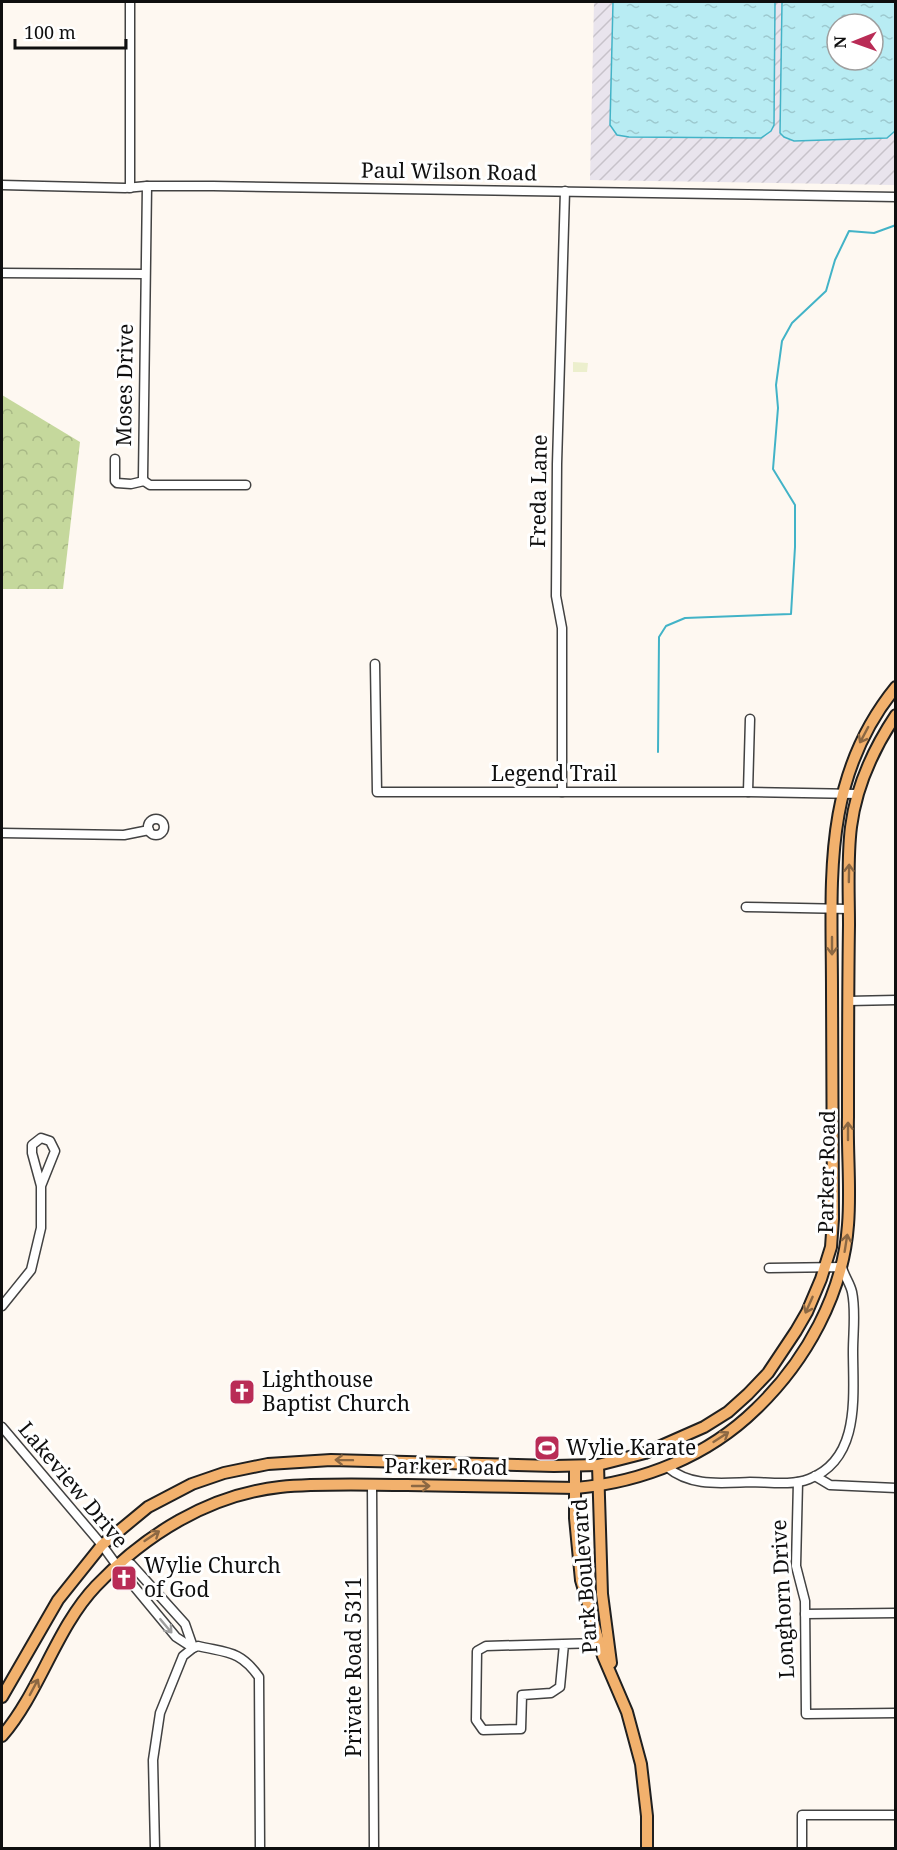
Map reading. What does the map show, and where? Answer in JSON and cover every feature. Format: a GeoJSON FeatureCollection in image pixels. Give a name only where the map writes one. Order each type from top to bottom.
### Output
{"type":"FeatureCollection","features":[{"type":"Feature","properties":{"kind":"main road","name":"Parker Road"},"geometry":{"type":"LineString","coordinates":[[2,1696],[58,1600],[102,1545],[148,1507],[171,1493],[206,1478],[268,1464],[331,1460],[598,1465],[645,1453],[704,1427],[735,1406],[768,1373],[807,1312],[831,1247],[833,1219],[833,848],[842,794],[856,750],[873,718],[896,687]]}},
{"type":"Feature","properties":{"kind":"main road","name":"Parker Road"},"geometry":{"type":"LineString","coordinates":[[2,1736],[28,1698],[81,1604],[95,1586],[142,1543],[162,1529],[208,1506],[279,1487],[372,1485],[576,1488],[598,1486],[667,1467],[696,1452],[741,1424],[782,1384],[825,1312],[842,1267],[849,1206],[847,1156],[851,826],[858,794],[877,746],[896,715]]}},
{"type":"Feature","properties":{"kind":"main road","name":"Park Boulevard"},"geometry":{"type":"LineString","coordinates":[[598,1465],[602,1594],[606,1636],[615,1684]]}},
{"type":"Feature","properties":{"kind":"main road","name":"Park Boulevard"},"geometry":{"type":"LineString","coordinates":[[575,1466],[575,1518],[581,1580],[599,1643],[627,1712],[641,1764],[647,1816],[647,1848]]}},
{"type":"Feature","properties":{"kind":"street"},"geometry":{"type":"LineString","coordinates":[[130,2],[130,188]]}},
{"type":"Feature","properties":{"kind":"street","name":"Paul Wilson Road"},"geometry":{"type":"LineString","coordinates":[[2,185],[896,197]]}},
{"type":"Feature","properties":{"kind":"street","name":"Moses Drive"},"geometry":{"type":"LineString","coordinates":[[144,482],[142,474],[144,274],[147,186]]}},
{"type":"Feature","properties":{"kind":"street","name":"Freda Lane"},"geometry":{"type":"LineString","coordinates":[[562,792],[562,628],[556,596],[565,191]]}},
{"type":"Feature","properties":{"kind":"street"},"geometry":{"type":"LineString","coordinates":[[2,273],[144,274]]}},
{"type":"Feature","properties":{"kind":"street"},"geometry":{"type":"LineString","coordinates":[[115,459],[115,481],[117,483],[246,485]]}},
{"type":"Feature","properties":{"kind":"street","name":"Legend Trail"},"geometry":{"type":"LineString","coordinates":[[375,664],[377,792],[858,794]]}},
{"type":"Feature","properties":{"kind":"street"},"geometry":{"type":"LineString","coordinates":[[748,792],[750,719]]}},
{"type":"Feature","properties":{"kind":"street"},"geometry":{"type":"LineString","coordinates":[[2,833],[124,835],[149,830]]}},
{"type":"Feature","properties":{"kind":"street"},"geometry":{"type":"LineString","coordinates":[[746,907],[849,909]]}},
{"type":"Feature","properties":{"kind":"street"},"geometry":{"type":"LineString","coordinates":[[848,1001],[896,1000]]}},
{"type":"Feature","properties":{"kind":"street"},"geometry":{"type":"LineString","coordinates":[[2,1306],[31,1270],[41,1228],[41,1186],[32,1145],[41,1138],[50,1141],[55,1151],[41,1186]]}},
{"type":"Feature","properties":{"kind":"street"},"geometry":{"type":"LineString","coordinates":[[667,1467],[679,1477],[703,1483],[798,1482],[815,1476],[837,1459],[841,1453],[851,1423],[853,1404],[853,1295],[842,1267],[769,1268]]}},
{"type":"Feature","properties":{"kind":"street","name":"Lakeview Drive"},"geometry":{"type":"LineString","coordinates":[[2,1427],[176,1637],[193,1648]]}},
{"type":"Feature","properties":{"kind":"street"},"geometry":{"type":"LineString","coordinates":[[815,1476],[830,1485],[896,1488]]}},
{"type":"Feature","properties":{"kind":"street","name":"Longhorn Drive"},"geometry":{"type":"LineString","coordinates":[[798,1482],[796,1566],[805,1601],[806,1713],[896,1713]]}},
{"type":"Feature","properties":{"kind":"street","name":"Private Road 5311"},"geometry":{"type":"LineString","coordinates":[[372,1485],[374,1848]]}},
{"type":"Feature","properties":{"kind":"street"},"geometry":{"type":"LineString","coordinates":[[118,1567],[131,1564],[185,1624],[193,1648]]}},
{"type":"Feature","properties":{"kind":"street"},"geometry":{"type":"LineString","coordinates":[[805,1614],[896,1613]]}},
{"type":"Feature","properties":{"kind":"street"},"geometry":{"type":"LineString","coordinates":[[564,1644],[560,1687],[551,1693],[522,1695],[521,1729],[483,1730],[476,1720],[477,1651],[486,1646],[599,1643]]}},
{"type":"Feature","properties":{"kind":"street"},"geometry":{"type":"LineString","coordinates":[[155,1848],[153,1760],[160,1713],[183,1656],[198,1646],[236,1655],[249,1662],[259,1677],[260,1848]]}},
{"type":"Feature","properties":{"kind":"street"},"geometry":{"type":"LineString","coordinates":[[802,1848],[802,1815],[896,1815]]}},
{"type":"Feature","properties":{"kind":"shaded area"},"geometry":{"type":"Polygon","coordinates":[[[594,2],[895,2],[895,185],[590,180],[594,2]]]}},
{"type":"Feature","properties":{"kind":"green space"},"geometry":{"type":"Polygon","coordinates":[[[573,362],[588,363],[587,372],[573,372],[573,362]]]}},
{"type":"Feature","properties":{"kind":"green space"},"geometry":{"type":"Polygon","coordinates":[[[2,395],[80,442],[63,589],[2,589],[2,395]]]}},
{"type":"Feature","properties":{"kind":"water"},"geometry":{"type":"Polygon","coordinates":[[[613,2],[775,2],[774,125],[771,131],[761,138],[617,135],[610,125],[613,2]]]}},
{"type":"Feature","properties":{"kind":"water"},"geometry":{"type":"Polygon","coordinates":[[[782,2],[895,2],[895,131],[887,138],[794,141],[780,133],[782,2]]]}},
{"type":"Feature","properties":{"kind":"waterway"},"geometry":{"type":"LineString","coordinates":[[658,752],[659,637],[666,626],[685,618],[791,614],[795,505],[773,469],[778,408],[776,385],[782,341],[792,323],[826,291],[835,260],[849,231],[874,233],[896,225]]}},
{"type":"Feature","properties":{"kind":"place","name":"Lighthouse Baptist Church"},"geometry":{"type":"Point","coordinates":[242,1392]}},
{"type":"Feature","properties":{"kind":"place","name":"Wylie Karate"},"geometry":{"type":"Point","coordinates":[547,1448]}},
{"type":"Feature","properties":{"kind":"place","name":"Wylie Church of God"},"geometry":{"type":"Point","coordinates":[124,1578]}}]}
